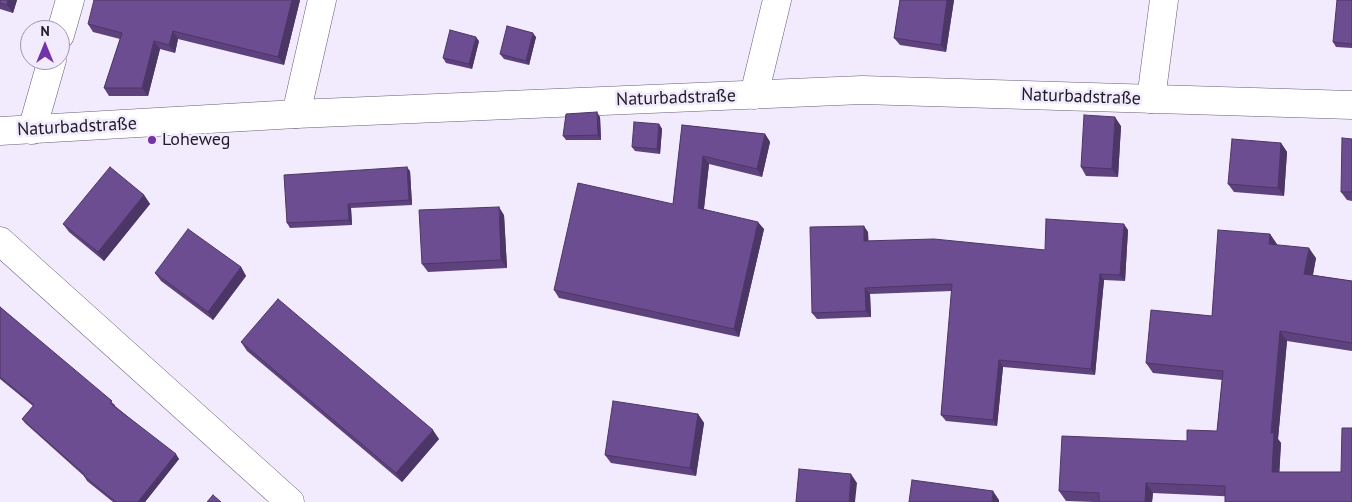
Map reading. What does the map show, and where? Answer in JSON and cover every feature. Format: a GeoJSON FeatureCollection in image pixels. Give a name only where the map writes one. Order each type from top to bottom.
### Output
{"type":"FeatureCollection","features":[{"type":"Feature","properties":{"kind":"street"},"geometry":{"type":"LineString","coordinates":[[64,20],[70,0]]}},
{"type":"Feature","properties":{"kind":"street"},"geometry":{"type":"LineString","coordinates":[[296,114],[322,0]]}},
{"type":"Feature","properties":{"kind":"street"},"geometry":{"type":"LineString","coordinates":[[754,95],[777,0]]}},
{"type":"Feature","properties":{"kind":"street"},"geometry":{"type":"LineString","coordinates":[[1151,99],[1164,0]]}},
{"type":"Feature","properties":{"kind":"street"},"geometry":{"type":"LineString","coordinates":[[32,130],[49,70]]}},
{"type":"Feature","properties":{"kind":"street","name":"Naturbadstraße"},"geometry":{"type":"LineString","coordinates":[[0,131],[296,114],[862,90],[1352,105]]}},
{"type":"Feature","properties":{"kind":"street"},"geometry":{"type":"LineString","coordinates":[[0,241],[290,502]]}},
{"type":"Feature","properties":{"kind":"building"},"geometry":{"type":"Polygon","coordinates":[[[0,0],[8,0],[7,5],[0,3],[0,0]]]}},
{"type":"Feature","properties":{"kind":"building"},"geometry":{"type":"Polygon","coordinates":[[[94,0],[292,0],[278,57],[173,31],[169,45],[154,41],[142,88],[104,88],[122,33],[88,24],[94,0]]]}},
{"type":"Feature","properties":{"kind":"building"},"geometry":{"type":"Polygon","coordinates":[[[900,0],[947,0],[941,45],[894,38],[900,0]]]}},
{"type":"Feature","properties":{"kind":"building"},"geometry":{"type":"Polygon","coordinates":[[[1337,0],[1352,0],[1352,44],[1333,42],[1337,0]]]}},
{"type":"Feature","properties":{"kind":"building"},"geometry":{"type":"Polygon","coordinates":[[[507,26],[533,33],[526,61],[500,54],[507,26]]]}},
{"type":"Feature","properties":{"kind":"building"},"geometry":{"type":"Polygon","coordinates":[[[450,30],[476,37],[469,64],[443,58],[450,30]]]}},
{"type":"Feature","properties":{"kind":"building"},"geometry":{"type":"Polygon","coordinates":[[[597,112],[598,135],[563,136],[566,114],[597,112]]]}},
{"type":"Feature","properties":{"kind":"building"},"geometry":{"type":"Polygon","coordinates":[[[1084,115],[1115,117],[1112,169],[1081,167],[1084,115]]]}},
{"type":"Feature","properties":{"kind":"building"},"geometry":{"type":"Polygon","coordinates":[[[634,122],[659,124],[657,149],[632,147],[634,122]]]}},
{"type":"Feature","properties":{"kind":"building"},"geometry":{"type":"Polygon","coordinates":[[[682,125],[765,134],[757,169],[703,156],[698,208],[758,222],[734,329],[554,290],[578,183],[673,204],[682,125]]]}},
{"type":"Feature","properties":{"kind":"building"},"geometry":{"type":"Polygon","coordinates":[[[1342,138],[1352,139],[1352,192],[1341,192],[1342,138]]]}},
{"type":"Feature","properties":{"kind":"building"},"geometry":{"type":"Polygon","coordinates":[[[1232,139],[1281,143],[1278,188],[1228,184],[1232,139]]]}},
{"type":"Feature","properties":{"kind":"building"},"geometry":{"type":"Polygon","coordinates":[[[110,167],[144,195],[98,252],[63,224],[110,167]]]}},
{"type":"Feature","properties":{"kind":"building"},"geometry":{"type":"Polygon","coordinates":[[[407,167],[409,200],[348,204],[349,220],[287,223],[284,175],[407,167]]]}},
{"type":"Feature","properties":{"kind":"building"},"geometry":{"type":"Polygon","coordinates":[[[499,207],[501,260],[422,264],[419,210],[499,207]]]}},
{"type":"Feature","properties":{"kind":"building"},"geometry":{"type":"Polygon","coordinates":[[[1046,219],[1124,224],[1120,275],[1100,274],[1091,369],[999,360],[993,420],[941,415],[952,284],[865,288],[866,311],[812,313],[810,227],[864,226],[864,241],[934,239],[1045,250],[1046,219]]]}},
{"type":"Feature","properties":{"kind":"building"},"geometry":{"type":"Polygon","coordinates":[[[188,229],[241,267],[208,312],[155,273],[188,229]]]}},
{"type":"Feature","properties":{"kind":"building"},"geometry":{"type":"Polygon","coordinates":[[[1218,230],[1270,234],[1269,244],[1309,248],[1304,274],[1352,281],[1352,343],[1280,331],[1271,433],[1274,433],[1272,472],[1341,472],[1342,428],[1352,428],[1352,502],[1225,502],[1225,486],[1146,483],[1145,502],[1099,502],[1099,493],[1059,491],[1062,436],[1187,441],[1187,430],[1217,431],[1223,371],[1146,363],[1151,310],[1212,316],[1218,230]]]}},
{"type":"Feature","properties":{"kind":"building"},"geometry":{"type":"Polygon","coordinates":[[[278,299],[433,430],[396,473],[241,342],[278,299]]]}},
{"type":"Feature","properties":{"kind":"building"},"geometry":{"type":"Polygon","coordinates":[[[0,307],[112,401],[110,403],[176,454],[138,502],[116,502],[84,476],[22,419],[34,405],[0,377],[0,307]]]}},
{"type":"Feature","properties":{"kind":"building"},"geometry":{"type":"Polygon","coordinates":[[[613,401],[698,414],[690,468],[605,455],[613,401]]]}},
{"type":"Feature","properties":{"kind":"building"},"geometry":{"type":"Polygon","coordinates":[[[799,469],[851,474],[849,502],[796,502],[799,469]]]}},
{"type":"Feature","properties":{"kind":"building"},"geometry":{"type":"Polygon","coordinates":[[[912,480],[993,491],[992,502],[909,502],[912,480]]]}},
{"type":"Feature","properties":{"kind":"building"},"geometry":{"type":"Polygon","coordinates":[[[213,495],[221,502],[207,502],[213,495]]]}},
{"type":"Feature","properties":{"kind":"place","name":"Loheweg"},"geometry":{"type":"Point","coordinates":[152,140]}}]}
